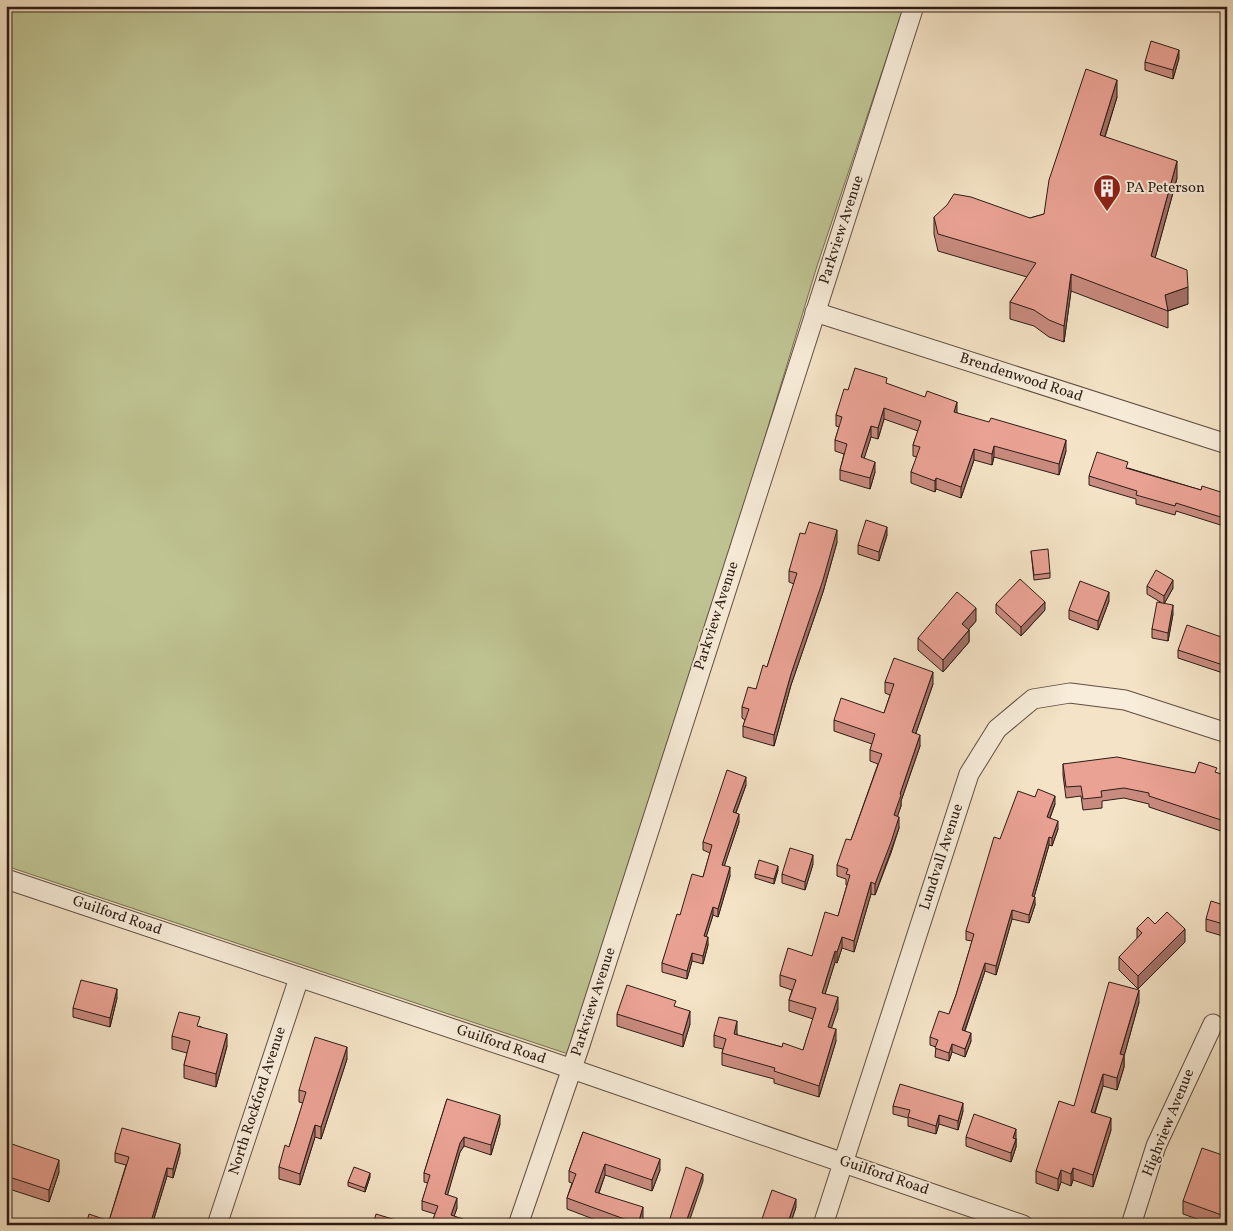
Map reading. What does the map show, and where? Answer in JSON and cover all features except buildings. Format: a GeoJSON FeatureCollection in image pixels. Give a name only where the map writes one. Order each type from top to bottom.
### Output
{"type":"FeatureCollection","features":[{"type":"Feature","properties":{"kind":"street","name":"Parkview Avenue"},"geometry":{"type":"LineString","coordinates":[[518,1225],[572,1070],[914,6]]}},
{"type":"Feature","properties":{"kind":"street","name":"Brendenwood Road"},"geometry":{"type":"LineString","coordinates":[[815,312],[1227,444]]}},
{"type":"Feature","properties":{"kind":"street","name":"Lundvall Avenue"},"geometry":{"type":"LineString","coordinates":[[823,1225],[969,774],[997,729],[1033,699],[1070,693],[1125,700],[1227,733]]}},
{"type":"Feature","properties":{"kind":"street","name":"Guilford Road"},"geometry":{"type":"LineString","coordinates":[[6,879],[843,1162],[1023,1225]]}},
{"type":"Feature","properties":{"kind":"street","name":"North Rockford Avenue"},"geometry":{"type":"LineString","coordinates":[[217,1225],[299,978]]}},
{"type":"Feature","properties":{"kind":"street","name":"Highview Avenue"},"geometry":{"type":"LineString","coordinates":[[1131,1225],[1156,1146],[1212,1024]]}},
{"type":"Feature","properties":{"kind":"green space"},"geometry":{"type":"Polygon","coordinates":[[[6,6],[904,6],[817,266],[580,1045],[571,1055],[6,866],[6,6]]]}},
{"type":"Feature","properties":{"kind":"place","name":"PA Peterson"},"geometry":{"type":"Point","coordinates":[1107,212]}}]}
